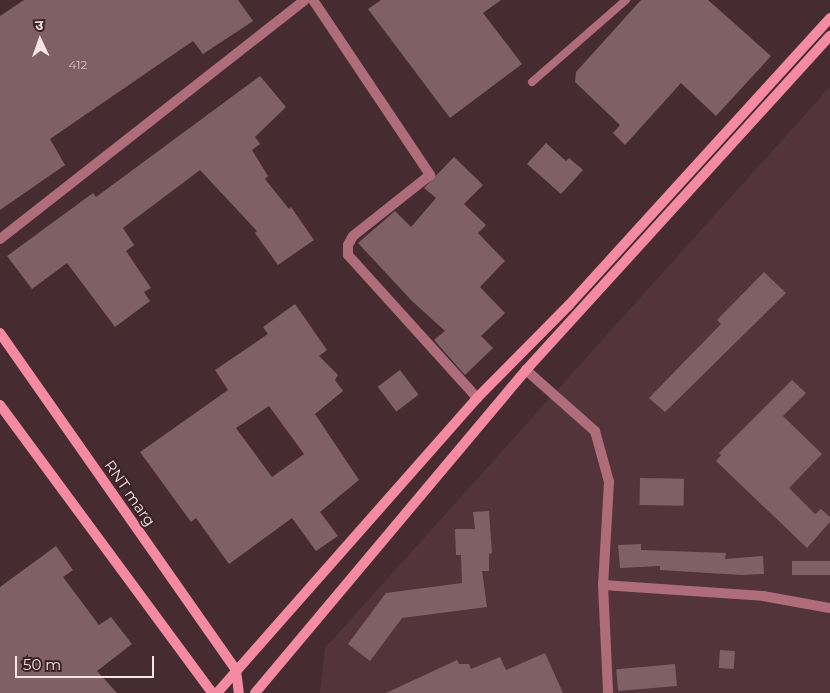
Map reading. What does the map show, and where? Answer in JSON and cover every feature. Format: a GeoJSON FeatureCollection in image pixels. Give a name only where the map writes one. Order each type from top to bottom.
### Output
{"type":"FeatureCollection","features":[{"type":"Feature","properties":{"kind":"main road"},"geometry":{"type":"LineString","coordinates":[[217,693],[476,398],[570,305],[830,18]]}},
{"type":"Feature","properties":{"kind":"main road"},"geometry":{"type":"LineString","coordinates":[[255,693],[526,370],[830,36]]}},
{"type":"Feature","properties":{"kind":"main road","name":"RNT marg"},"geometry":{"type":"LineString","coordinates":[[0,333],[236,670]]}},
{"type":"Feature","properties":{"kind":"main road"},"geometry":{"type":"LineString","coordinates":[[0,405],[212,693]]}},
{"type":"Feature","properties":{"kind":"main road"},"geometry":{"type":"LineString","coordinates":[[236,670],[238,693]]}},
{"type":"Feature","properties":{"kind":"street"},"geometry":{"type":"LineString","coordinates":[[0,239],[305,0]]}},
{"type":"Feature","properties":{"kind":"street"},"geometry":{"type":"LineString","coordinates":[[313,0],[430,175],[353,236],[348,245],[348,255],[476,398]]}},
{"type":"Feature","properties":{"kind":"street"},"geometry":{"type":"LineString","coordinates":[[526,370],[595,432],[609,482],[603,585],[608,693]]}},
{"type":"Feature","properties":{"kind":"street"},"geometry":{"type":"LineString","coordinates":[[603,585],[763,596],[830,608]]}},
{"type":"Feature","properties":{"kind":"lane"},"geometry":{"type":"LineString","coordinates":[[532,82],[626,0]]}},
{"type":"Feature","properties":{"kind":"shaded area"},"geometry":{"type":"Polygon","coordinates":[[[830,87],[830,693],[320,693],[325,648],[830,87]]]}},
{"type":"Feature","properties":{"kind":"building"},"geometry":{"type":"Polygon","coordinates":[[[24,0],[238,0],[253,21],[203,54],[193,41],[50,139],[65,165],[0,210],[0,16],[24,0]]]}},
{"type":"Feature","properties":{"kind":"building"},"geometry":{"type":"Polygon","coordinates":[[[381,0],[501,0],[483,13],[522,64],[450,118],[368,9],[381,0]]]}},
{"type":"Feature","properties":{"kind":"building"},"geometry":{"type":"Polygon","coordinates":[[[641,0],[708,0],[771,56],[716,116],[681,83],[625,145],[613,133],[620,125],[575,82],[576,72],[641,0]]]}},
{"type":"Feature","properties":{"kind":"building"},"geometry":{"type":"Polygon","coordinates":[[[260,76],[286,107],[255,137],[260,144],[252,150],[268,176],[265,179],[289,209],[291,207],[314,240],[278,265],[255,233],[257,231],[200,170],[123,228],[134,245],[126,251],[151,288],[144,292],[150,301],[115,327],[67,263],[32,289],[7,256],[93,193],[96,197],[260,76]]]}},
{"type":"Feature","properties":{"kind":"building"},"geometry":{"type":"Polygon","coordinates":[[[546,143],[566,161],[569,158],[583,170],[561,194],[527,164],[546,143]]]}},
{"type":"Feature","properties":{"kind":"building"},"geometry":{"type":"Polygon","coordinates":[[[454,157],[483,185],[464,204],[486,225],[478,233],[505,261],[480,287],[505,313],[481,336],[493,348],[465,375],[434,340],[445,331],[412,301],[358,243],[395,211],[411,227],[436,198],[424,188],[454,157]]]}},
{"type":"Feature","properties":{"kind":"building"},"geometry":{"type":"Polygon","coordinates":[[[764,272],[786,293],[665,412],[649,398],[721,324],[717,320],[764,272]]]}},
{"type":"Feature","properties":{"kind":"building"},"geometry":{"type":"Polygon","coordinates":[[[295,304],[327,350],[319,356],[338,375],[335,380],[343,391],[315,414],[359,480],[320,512],[338,536],[316,551],[292,518],[229,564],[196,518],[191,522],[140,452],[228,390],[215,370],[268,334],[263,327],[295,304]],[[269,406],[236,428],[272,477],[304,454],[269,406]]]}},
{"type":"Feature","properties":{"kind":"building"},"geometry":{"type":"Polygon","coordinates":[[[400,370],[419,395],[396,412],[378,387],[400,370]]]}},
{"type":"Feature","properties":{"kind":"building"},"geometry":{"type":"Polygon","coordinates":[[[792,380],[806,393],[783,416],[822,454],[789,488],[815,514],[821,509],[830,517],[830,522],[807,548],[716,461],[721,455],[719,453],[792,380]]]}},
{"type":"Feature","properties":{"kind":"building"},"geometry":{"type":"Polygon","coordinates":[[[640,478],[684,479],[684,506],[640,505],[640,478]]]}},
{"type":"Feature","properties":{"kind":"building"},"geometry":{"type":"Polygon","coordinates":[[[489,511],[492,553],[489,554],[489,571],[482,571],[487,607],[402,618],[370,661],[348,644],[386,593],[462,583],[461,555],[456,555],[455,529],[475,529],[473,512],[489,511]]]}},
{"type":"Feature","properties":{"kind":"building"},"geometry":{"type":"Polygon","coordinates":[[[641,544],[641,550],[726,553],[725,559],[763,556],[764,574],[742,575],[660,570],[660,566],[620,568],[618,545],[641,544]]]}},
{"type":"Feature","properties":{"kind":"building"},"geometry":{"type":"Polygon","coordinates":[[[56,546],[73,570],[63,577],[99,625],[111,617],[132,644],[97,671],[117,693],[0,693],[0,587],[56,546]]]}},
{"type":"Feature","properties":{"kind":"building"},"geometry":{"type":"Polygon","coordinates":[[[792,561],[830,561],[830,575],[792,575],[792,561]]]}},
{"type":"Feature","properties":{"kind":"building"},"geometry":{"type":"Polygon","coordinates":[[[720,650],[735,651],[734,669],[719,668],[720,650]]]}},
{"type":"Feature","properties":{"kind":"building"},"geometry":{"type":"Polygon","coordinates":[[[545,653],[563,693],[386,693],[457,660],[459,664],[469,664],[471,669],[500,657],[506,670],[545,653]]]}},
{"type":"Feature","properties":{"kind":"building"},"geometry":{"type":"Polygon","coordinates":[[[675,664],[677,686],[618,691],[616,669],[675,664]]]}}]}
